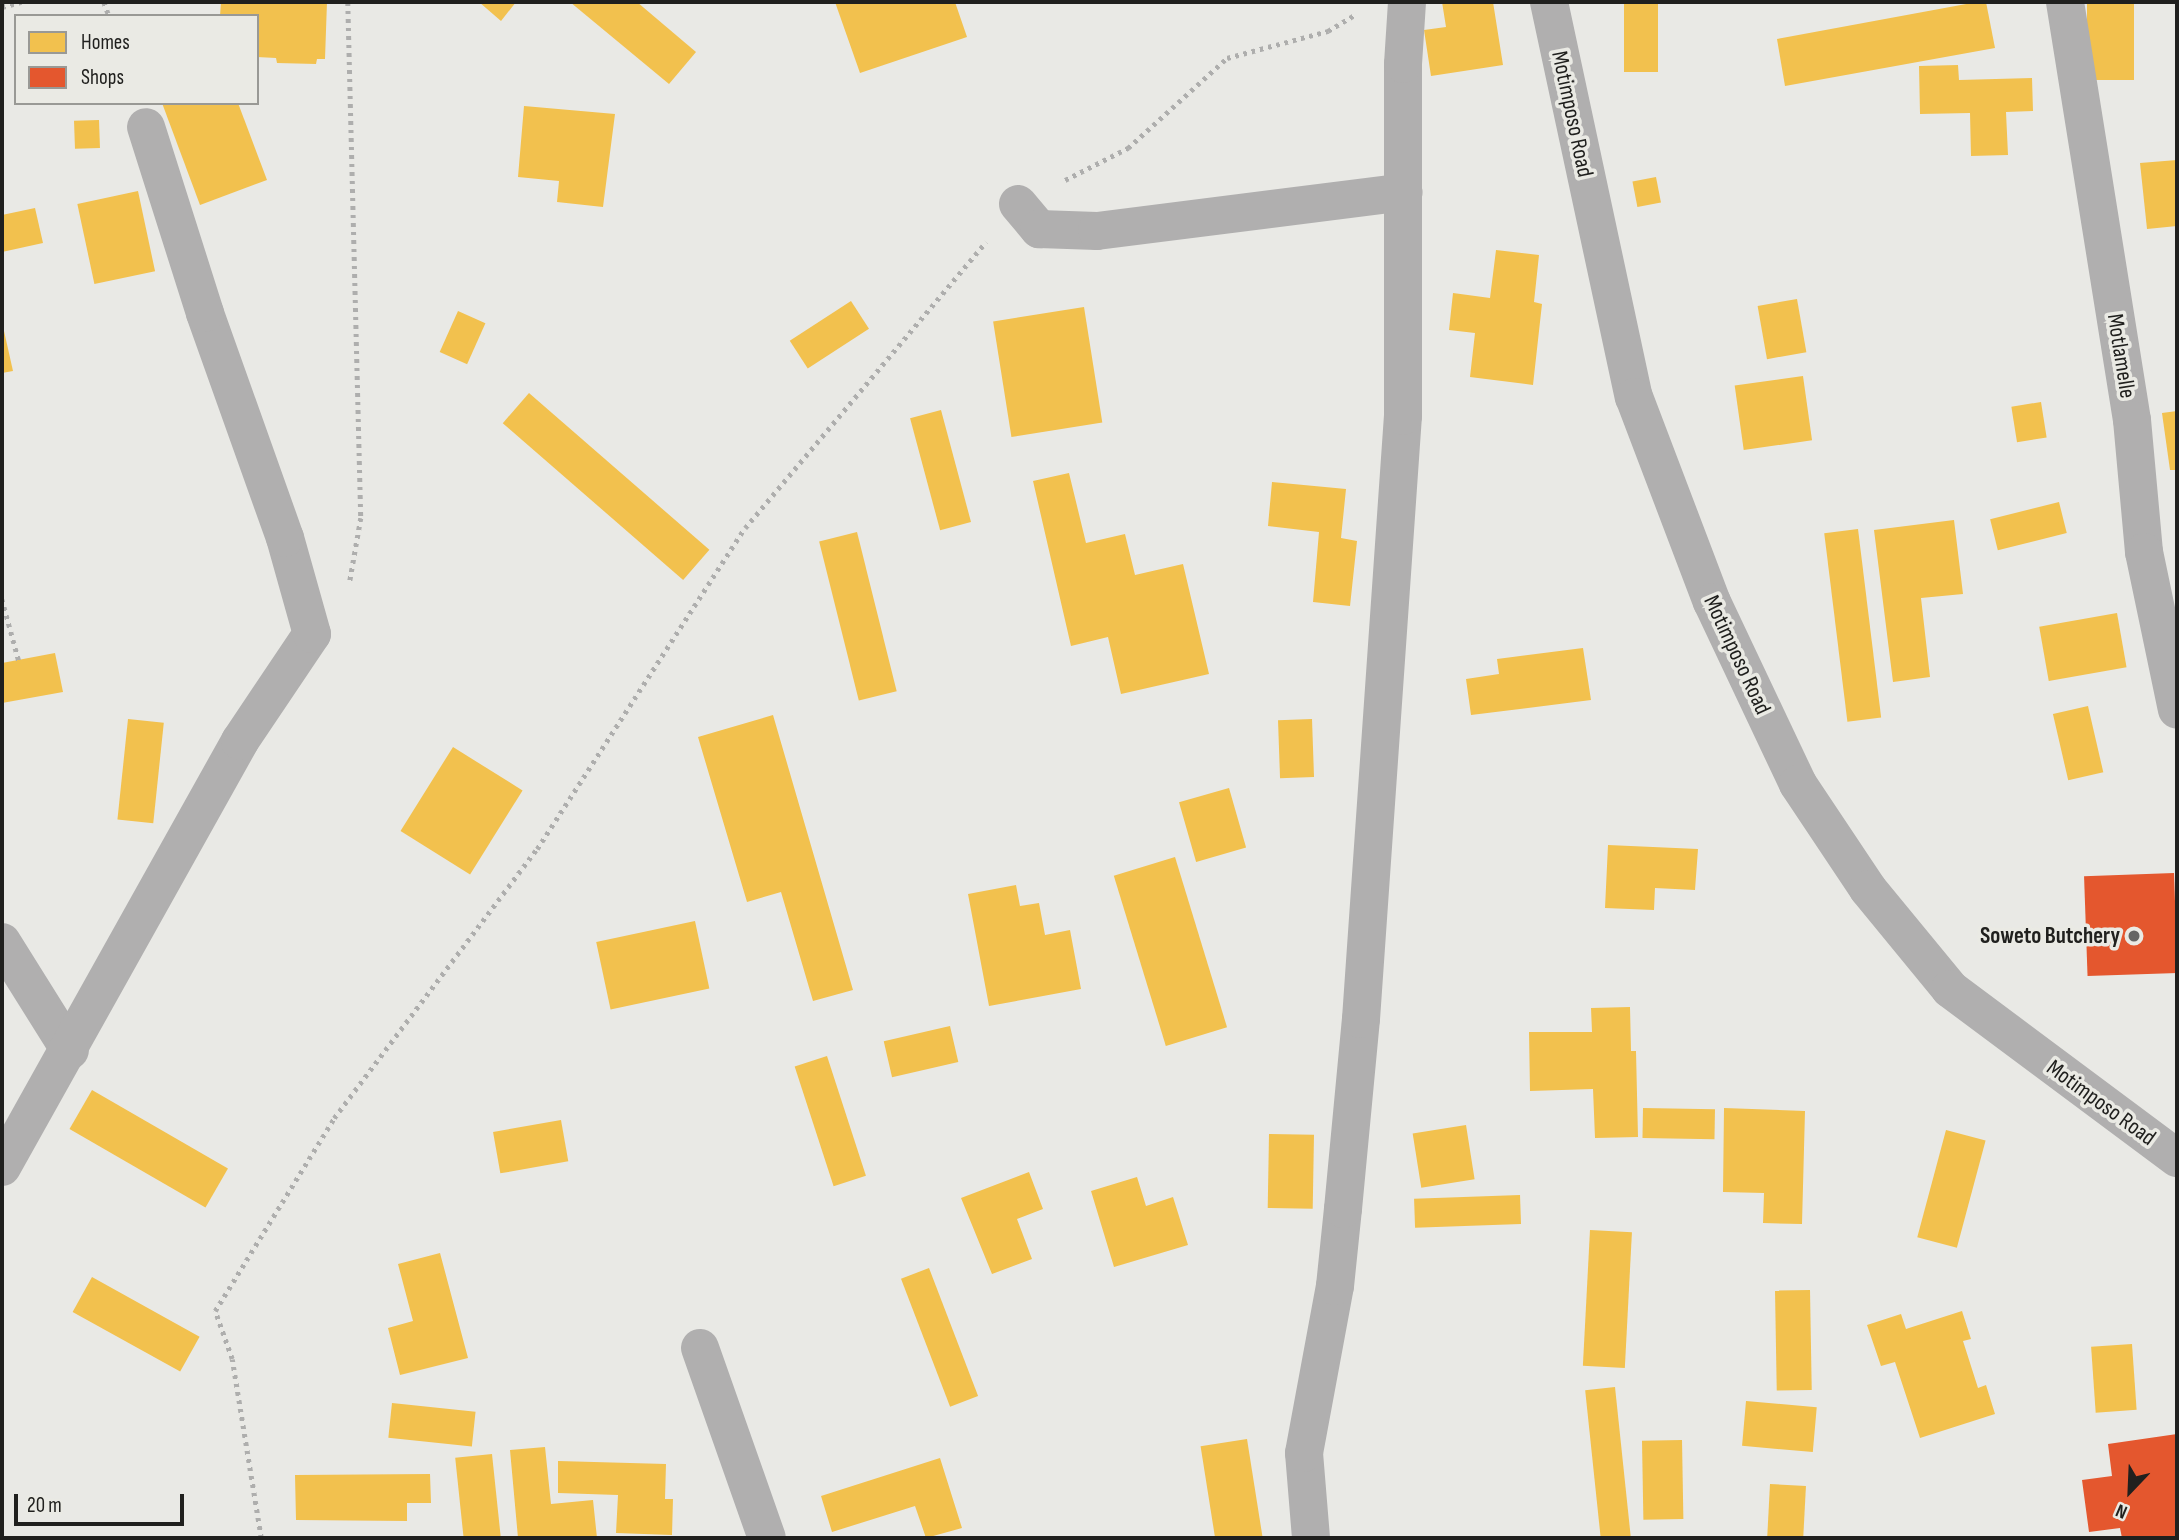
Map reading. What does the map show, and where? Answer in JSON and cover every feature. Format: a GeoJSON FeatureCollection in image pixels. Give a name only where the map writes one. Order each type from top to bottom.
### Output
{"type":"FeatureCollection","features":[{"type":"Feature","properties":{"kind":"street"},"geometry":{"type":"LineString","coordinates":[[1311,1538],[1304,1453],[1335,1286],[1361,1019],[1403,416],[1403,64],[1407,2]]}},
{"type":"Feature","properties":{"kind":"street","name":"Motimposo Road"},"geometry":{"type":"LineString","coordinates":[[1549,2],[1634,397],[1712,602],[1798,784],[1868,889],[1950,989],[2177,1158]]}},
{"type":"Feature","properties":{"kind":"street","name":"Motlamelle"},"geometry":{"type":"LineString","coordinates":[[2065,2],[2132,419],[2144,552],[2177,710]]}},
{"type":"Feature","properties":{"kind":"street"},"geometry":{"type":"LineString","coordinates":[[2,1167],[70,1051],[240,741],[312,634],[285,538],[205,313],[146,127]]}},
{"type":"Feature","properties":{"kind":"street"},"geometry":{"type":"LineString","coordinates":[[1018,204],[1039,229],[1097,231],[1404,192]]}},
{"type":"Feature","properties":{"kind":"street"},"geometry":{"type":"LineString","coordinates":[[2,942],[70,1051]]}},
{"type":"Feature","properties":{"kind":"street"},"geometry":{"type":"LineString","coordinates":[[700,1348],[767,1538]]}},
{"type":"Feature","properties":{"kind":"path"},"geometry":{"type":"LineString","coordinates":[[2,7],[22,2]]}},
{"type":"Feature","properties":{"kind":"path"},"geometry":{"type":"LineString","coordinates":[[312,634],[348,587],[361,518],[348,2]]}},
{"type":"Feature","properties":{"kind":"path"},"geometry":{"type":"LineString","coordinates":[[261,1538],[232,1359],[215,1311],[334,1118],[537,849],[745,528],[1018,204],[1128,148],[1227,58],[1328,32],[1363,9]]}},
{"type":"Feature","properties":{"kind":"path"},"geometry":{"type":"LineString","coordinates":[[2,599],[19,660]]}},
{"type":"Feature","properties":{"kind":"building: Homes"},"geometry":{"type":"Polygon","coordinates":[[[221,2],[327,2],[325,59],[317,59],[316,64],[277,63],[276,58],[259,57],[259,14],[220,14],[221,2]]]}},
{"type":"Feature","properties":{"kind":"building: Homes"},"geometry":{"type":"Polygon","coordinates":[[[479,2],[516,2],[501,21],[479,2]]]}},
{"type":"Feature","properties":{"kind":"building: Homes"},"geometry":{"type":"Polygon","coordinates":[[[570,2],[637,2],[696,52],[669,84],[570,2]]]}},
{"type":"Feature","properties":{"kind":"building: Homes"},"geometry":{"type":"Polygon","coordinates":[[[835,2],[955,2],[967,37],[860,73],[835,2]]]}},
{"type":"Feature","properties":{"kind":"building: Homes"},"geometry":{"type":"Polygon","coordinates":[[[1442,2],[1493,2],[1503,65],[1431,76],[1424,30],[1446,27],[1442,2]]]}},
{"type":"Feature","properties":{"kind":"building: Homes"},"geometry":{"type":"Polygon","coordinates":[[[1624,2],[1658,2],[1658,72],[1624,72],[1624,2]]]}},
{"type":"Feature","properties":{"kind":"building: Homes"},"geometry":{"type":"Polygon","coordinates":[[[1986,2],[1995,48],[1785,86],[1777,39],[1986,2]]]}},
{"type":"Feature","properties":{"kind":"building: Homes"},"geometry":{"type":"Polygon","coordinates":[[[2087,2],[2134,2],[2134,80],[2087,80],[2087,2]]]}},
{"type":"Feature","properties":{"kind":"building: Homes"},"geometry":{"type":"Polygon","coordinates":[[[1958,65],[1959,80],[2032,78],[2033,111],[2006,112],[2008,155],[1971,156],[1970,113],[1920,114],[1919,66],[1958,65]]]}},
{"type":"Feature","properties":{"kind":"building: Homes"},"geometry":{"type":"Polygon","coordinates":[[[163,105],[239,105],[267,180],[200,205],[163,105]]]}},
{"type":"Feature","properties":{"kind":"building: Homes"},"geometry":{"type":"Polygon","coordinates":[[[524,106],[615,114],[603,207],[557,202],[559,181],[518,177],[524,106]]]}},
{"type":"Feature","properties":{"kind":"building: Homes"},"geometry":{"type":"Polygon","coordinates":[[[99,120],[100,148],[75,149],[74,121],[99,120]]]}},
{"type":"Feature","properties":{"kind":"building: Homes"},"geometry":{"type":"Polygon","coordinates":[[[2177,160],[2177,226],[2147,229],[2140,163],[2177,160]]]}},
{"type":"Feature","properties":{"kind":"building: Homes"},"geometry":{"type":"Polygon","coordinates":[[[1656,177],[1661,203],[1637,207],[1632,182],[1656,177]]]}},
{"type":"Feature","properties":{"kind":"building: Homes"},"geometry":{"type":"Polygon","coordinates":[[[138,191],[155,271],[94,284],[77,204],[138,191]]]}},
{"type":"Feature","properties":{"kind":"building: Homes"},"geometry":{"type":"Polygon","coordinates":[[[35,208],[43,243],[2,252],[2,215],[35,208]]]}},
{"type":"Feature","properties":{"kind":"building: Homes"},"geometry":{"type":"Polygon","coordinates":[[[1496,250],[1539,255],[1534,302],[1542,304],[1533,385],[1470,377],[1475,333],[1449,330],[1453,293],[1490,298],[1496,250]]]}},
{"type":"Feature","properties":{"kind":"building: Homes"},"geometry":{"type":"Polygon","coordinates":[[[1797,299],[1806,352],[1767,359],[1758,306],[1797,299]]]}},
{"type":"Feature","properties":{"kind":"building: Homes"},"geometry":{"type":"Polygon","coordinates":[[[851,301],[869,329],[808,368],[790,341],[851,301]]]}},
{"type":"Feature","properties":{"kind":"building: Homes"},"geometry":{"type":"Polygon","coordinates":[[[1084,307],[1102,423],[1011,437],[993,321],[1084,307]]]}},
{"type":"Feature","properties":{"kind":"building: Homes"},"geometry":{"type":"Polygon","coordinates":[[[458,311],[485,323],[467,364],[440,352],[458,311]]]}},
{"type":"Feature","properties":{"kind":"building: Homes"},"geometry":{"type":"Polygon","coordinates":[[[2,322],[13,371],[2,373],[2,322]]]}},
{"type":"Feature","properties":{"kind":"building: Homes"},"geometry":{"type":"Polygon","coordinates":[[[1803,376],[1812,440],[1744,450],[1735,386],[1803,376]]]}},
{"type":"Feature","properties":{"kind":"building: Homes"},"geometry":{"type":"Polygon","coordinates":[[[529,393],[709,550],[683,580],[503,423],[529,393]]]}},
{"type":"Feature","properties":{"kind":"building: Homes"},"geometry":{"type":"Polygon","coordinates":[[[2041,402],[2047,438],[2017,442],[2011,407],[2041,402]]]}},
{"type":"Feature","properties":{"kind":"building: Homes"},"geometry":{"type":"Polygon","coordinates":[[[941,410],[971,522],[940,530],[910,418],[941,410]]]}},
{"type":"Feature","properties":{"kind":"building: Homes"},"geometry":{"type":"Polygon","coordinates":[[[2177,411],[2177,470],[2170,470],[2162,413],[2177,411]]]}},
{"type":"Feature","properties":{"kind":"building: Homes"},"geometry":{"type":"Polygon","coordinates":[[[1069,473],[1086,543],[1125,534],[1135,575],[1183,564],[1209,674],[1121,694],[1108,637],[1071,646],[1033,481],[1069,473]]]}},
{"type":"Feature","properties":{"kind":"building: Homes"},"geometry":{"type":"Polygon","coordinates":[[[1272,482],[1346,489],[1341,538],[1357,541],[1350,606],[1313,602],[1319,532],[1268,526],[1272,482]]]}},
{"type":"Feature","properties":{"kind":"building: Homes"},"geometry":{"type":"Polygon","coordinates":[[[2059,502],[2067,533],[1998,550],[1990,519],[2059,502]]]}},
{"type":"Feature","properties":{"kind":"building: Homes"},"geometry":{"type":"Polygon","coordinates":[[[1954,520],[1963,594],[1921,598],[1930,677],[1893,682],[1874,530],[1954,520]]]}},
{"type":"Feature","properties":{"kind":"building: Homes"},"geometry":{"type":"Polygon","coordinates":[[[1858,529],[1881,718],[1847,722],[1824,533],[1858,529]]]}},
{"type":"Feature","properties":{"kind":"building: Homes"},"geometry":{"type":"Polygon","coordinates":[[[857,532],[897,691],[859,701],[819,541],[857,532]]]}},
{"type":"Feature","properties":{"kind":"building: Homes"},"geometry":{"type":"Polygon","coordinates":[[[2117,613],[2127,667],[2049,681],[2039,627],[2117,613]]]}},
{"type":"Feature","properties":{"kind":"building: Homes"},"geometry":{"type":"Polygon","coordinates":[[[1583,648],[1591,700],[1471,715],[1466,679],[1499,674],[1497,659],[1583,648]]]}},
{"type":"Feature","properties":{"kind":"building: Homes"},"geometry":{"type":"Polygon","coordinates":[[[55,653],[63,692],[2,703],[2,663],[55,653]]]}},
{"type":"Feature","properties":{"kind":"building: Homes"},"geometry":{"type":"Polygon","coordinates":[[[2088,706],[2103,772],[2068,780],[2053,714],[2088,706]]]}},
{"type":"Feature","properties":{"kind":"building: Homes"},"geometry":{"type":"Polygon","coordinates":[[[773,715],[853,990],[813,1001],[781,892],[747,902],[698,737],[773,715]]]}},
{"type":"Feature","properties":{"kind":"building: Homes"},"geometry":{"type":"Polygon","coordinates":[[[128,719],[164,723],[153,823],[117,819],[128,719]]]}},
{"type":"Feature","properties":{"kind":"building: Homes"},"geometry":{"type":"Polygon","coordinates":[[[1312,719],[1314,777],[1280,778],[1278,720],[1312,719]]]}},
{"type":"Feature","properties":{"kind":"building: Homes"},"geometry":{"type":"Polygon","coordinates":[[[453,747],[523,790],[470,874],[401,831],[453,747]]]}},
{"type":"Feature","properties":{"kind":"building: Homes"},"geometry":{"type":"Polygon","coordinates":[[[1229,788],[1246,848],[1196,862],[1179,802],[1229,788]]]}},
{"type":"Feature","properties":{"kind":"building: Homes"},"geometry":{"type":"Polygon","coordinates":[[[1608,845],[1698,849],[1695,890],[1655,888],[1654,910],[1605,908],[1608,845]]]}},
{"type":"Feature","properties":{"kind":"building: Homes"},"geometry":{"type":"Polygon","coordinates":[[[1175,857],[1227,1027],[1166,1046],[1114,876],[1175,857]]]}},
{"type":"Feature","properties":{"kind":"building: Homes"},"geometry":{"type":"Polygon","coordinates":[[[1016,885],[1020,906],[1039,903],[1045,935],[1070,930],[1081,989],[989,1006],[968,894],[1016,885]]]}},
{"type":"Feature","properties":{"kind":"building: Homes"},"geometry":{"type":"Polygon","coordinates":[[[695,921],[709,988],[611,1009],[596,942],[695,921]]]}},
{"type":"Feature","properties":{"kind":"building: Homes"},"geometry":{"type":"Polygon","coordinates":[[[1630,1007],[1631,1051],[1636,1051],[1638,1137],[1595,1138],[1593,1089],[1530,1091],[1529,1032],[1592,1032],[1591,1008],[1630,1007]]]}},
{"type":"Feature","properties":{"kind":"building: Homes"},"geometry":{"type":"Polygon","coordinates":[[[950,1026],[958,1062],[892,1077],[884,1041],[950,1026]]]}},
{"type":"Feature","properties":{"kind":"building: Homes"},"geometry":{"type":"Polygon","coordinates":[[[827,1056],[866,1176],[834,1186],[795,1067],[827,1056]]]}},
{"type":"Feature","properties":{"kind":"building: Homes"},"geometry":{"type":"Polygon","coordinates":[[[92,1090],[228,1168],[205,1207],[70,1129],[92,1090]]]}},
{"type":"Feature","properties":{"kind":"building: Homes"},"geometry":{"type":"Polygon","coordinates":[[[1643,1108],[1715,1109],[1714,1139],[1642,1138],[1643,1108]]]}},
{"type":"Feature","properties":{"kind":"building: Homes"},"geometry":{"type":"Polygon","coordinates":[[[1724,1108],[1805,1111],[1802,1224],[1763,1223],[1764,1193],[1723,1192],[1724,1108]]]}},
{"type":"Feature","properties":{"kind":"building: Homes"},"geometry":{"type":"Polygon","coordinates":[[[561,1120],[568,1161],[500,1173],[493,1132],[561,1120]]]}},
{"type":"Feature","properties":{"kind":"building: Homes"},"geometry":{"type":"Polygon","coordinates":[[[1466,1125],[1475,1179],[1421,1188],[1413,1133],[1466,1125]]]}},
{"type":"Feature","properties":{"kind":"building: Homes"},"geometry":{"type":"Polygon","coordinates":[[[1946,1130],[1986,1141],[1957,1248],[1917,1237],[1946,1130]]]}},
{"type":"Feature","properties":{"kind":"building: Homes"},"geometry":{"type":"Polygon","coordinates":[[[1269,1134],[1314,1135],[1313,1209],[1268,1208],[1269,1134]]]}},
{"type":"Feature","properties":{"kind":"building: Homes"},"geometry":{"type":"Polygon","coordinates":[[[1029,1172],[1043,1209],[1017,1219],[1032,1259],[992,1274],[961,1198],[1029,1172]]]}},
{"type":"Feature","properties":{"kind":"building: Homes"},"geometry":{"type":"Polygon","coordinates":[[[1137,1177],[1146,1206],[1173,1197],[1188,1245],[1114,1267],[1091,1191],[1137,1177]]]}},
{"type":"Feature","properties":{"kind":"building: Homes"},"geometry":{"type":"Polygon","coordinates":[[[1520,1195],[1521,1224],[1415,1228],[1414,1199],[1520,1195]]]}},
{"type":"Feature","properties":{"kind":"building: Homes"},"geometry":{"type":"Polygon","coordinates":[[[1590,1230],[1632,1232],[1625,1368],[1583,1366],[1590,1230]]]}},
{"type":"Feature","properties":{"kind":"building: Homes"},"geometry":{"type":"Polygon","coordinates":[[[440,1253],[468,1358],[400,1375],[388,1328],[413,1321],[398,1264],[440,1253]]]}},
{"type":"Feature","properties":{"kind":"building: Homes"},"geometry":{"type":"Polygon","coordinates":[[[929,1268],[978,1396],[950,1407],[901,1279],[929,1268]]]}},
{"type":"Feature","properties":{"kind":"building: Homes"},"geometry":{"type":"Polygon","coordinates":[[[92,1277],[200,1337],[180,1372],[73,1312],[92,1277]]]}},
{"type":"Feature","properties":{"kind":"building: Homes"},"geometry":{"type":"Polygon","coordinates":[[[1810,1290],[1812,1390],[1777,1391],[1775,1291],[1810,1290]]]}},
{"type":"Feature","properties":{"kind":"building: Homes"},"geometry":{"type":"Polygon","coordinates":[[[1962,1311],[1971,1339],[1963,1341],[1978,1388],[1986,1385],[1995,1414],[1920,1438],[1895,1362],[1881,1366],[1867,1325],[1901,1314],[1906,1329],[1962,1311]]]}},
{"type":"Feature","properties":{"kind":"building: Homes"},"geometry":{"type":"Polygon","coordinates":[[[2132,1344],[2137,1410],[2096,1413],[2091,1347],[2132,1344]]]}},
{"type":"Feature","properties":{"kind":"building: Homes"},"geometry":{"type":"Polygon","coordinates":[[[1615,1387],[1631,1538],[1601,1538],[1585,1390],[1615,1387]]]}},
{"type":"Feature","properties":{"kind":"building: Homes"},"geometry":{"type":"Polygon","coordinates":[[[1746,1401],[1817,1407],[1813,1452],[1742,1446],[1746,1401]]]}},
{"type":"Feature","properties":{"kind":"building: Homes"},"geometry":{"type":"Polygon","coordinates":[[[392,1403],[476,1412],[472,1447],[388,1438],[392,1403]]]}},
{"type":"Feature","properties":{"kind":"building: Homes"},"geometry":{"type":"Polygon","coordinates":[[[1247,1439],[1263,1538],[1215,1538],[1201,1446],[1247,1439]]]}},
{"type":"Feature","properties":{"kind":"building: Homes"},"geometry":{"type":"Polygon","coordinates":[[[1682,1440],[1683,1519],[1643,1520],[1642,1441],[1682,1440]]]}},
{"type":"Feature","properties":{"kind":"building: Homes"},"geometry":{"type":"Polygon","coordinates":[[[545,1447],[551,1504],[593,1500],[597,1538],[518,1538],[510,1450],[545,1447]]]}},
{"type":"Feature","properties":{"kind":"building: Homes"},"geometry":{"type":"Polygon","coordinates":[[[492,1454],[501,1538],[464,1538],[455,1458],[492,1454]]]}},
{"type":"Feature","properties":{"kind":"building: Homes"},"geometry":{"type":"Polygon","coordinates":[[[940,1458],[962,1528],[926,1538],[915,1506],[832,1532],[821,1496],[940,1458]]]}},
{"type":"Feature","properties":{"kind":"building: Homes"},"geometry":{"type":"Polygon","coordinates":[[[558,1461],[666,1464],[665,1499],[673,1499],[672,1535],[616,1533],[618,1495],[558,1493],[558,1461]]]}},
{"type":"Feature","properties":{"kind":"building: Homes"},"geometry":{"type":"Polygon","coordinates":[[[430,1474],[431,1503],[407,1503],[407,1521],[296,1520],[295,1475],[430,1474]]]}},
{"type":"Feature","properties":{"kind":"building: Homes"},"geometry":{"type":"Polygon","coordinates":[[[1770,1484],[1806,1486],[1803,1538],[1767,1536],[1770,1484]]]}},
{"type":"Feature","properties":{"kind":"building: Shops","name":"Soweto Butchery"},"geometry":{"type":"Polygon","coordinates":[[[2174,873],[2177,973],[2088,976],[2084,876],[2174,873]]]}},
{"type":"Feature","properties":{"kind":"building: Shops"},"geometry":{"type":"Polygon","coordinates":[[[2177,1434],[2177,1538],[2122,1538],[2120,1528],[2089,1532],[2082,1480],[2112,1476],[2108,1444],[2177,1434]]]}},
{"type":"Feature","properties":{"kind":"place","name":"Soweto Butchery"},"geometry":{"type":"Point","coordinates":[2134,936]}}]}
